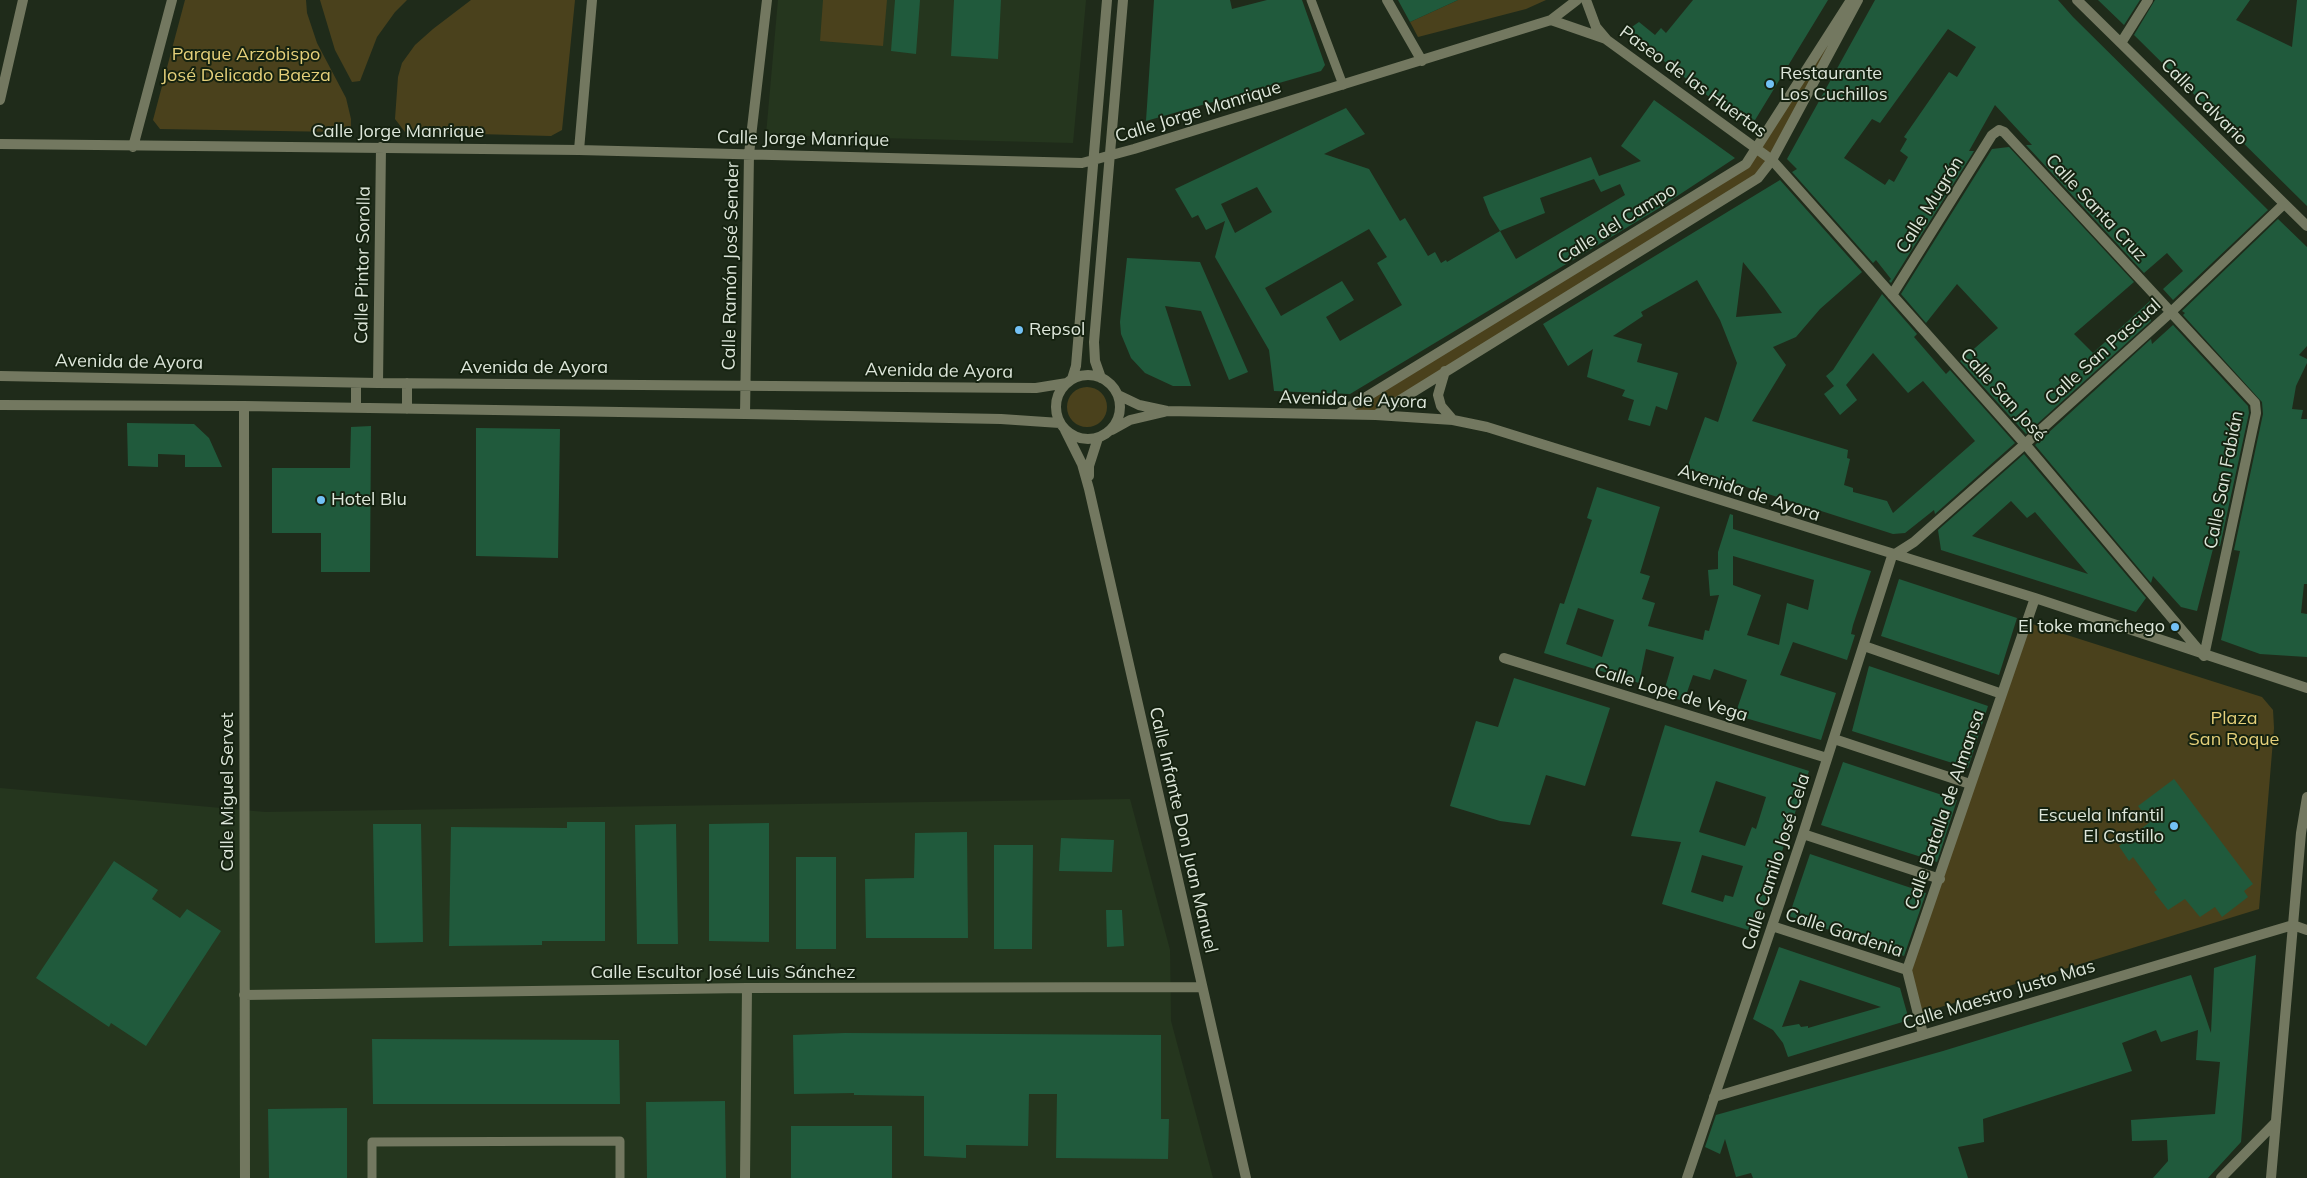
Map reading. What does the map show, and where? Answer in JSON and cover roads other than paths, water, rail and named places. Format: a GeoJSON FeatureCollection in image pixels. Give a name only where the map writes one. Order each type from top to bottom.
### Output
{"type":"FeatureCollection","features":[{"type":"Feature","properties":{"kind":"street"},"geometry":{"type":"LineString","coordinates":[[0,100],[23,0]]}},
{"type":"Feature","properties":{"kind":"street"},"geometry":{"type":"LineString","coordinates":[[133,147],[172,0]]}},
{"type":"Feature","properties":{"kind":"street"},"geometry":{"type":"LineString","coordinates":[[578,150],[592,0]]}},
{"type":"Feature","properties":{"kind":"street","name":"Calle Ramón José Sender"},"geometry":{"type":"LineString","coordinates":[[745,414],[749,154],[766,0]]}},
{"type":"Feature","properties":{"kind":"street"},"geometry":{"type":"LineString","coordinates":[[1062,427],[1056,409],[1057,400],[1070,381],[1076,366],[1107,0]]}},
{"type":"Feature","properties":{"kind":"street"},"geometry":{"type":"LineString","coordinates":[[1101,378],[1095,362],[1094,342],[1123,0]]}},
{"type":"Feature","properties":{"kind":"street"},"geometry":{"type":"LineString","coordinates":[[1387,0],[1422,61]]}},
{"type":"Feature","properties":{"kind":"street","name":"Calle Jorge Manrique"},"geometry":{"type":"LineString","coordinates":[[0,144],[133,147],[578,150],[1093,161],[1551,20],[1577,0]]}},
{"type":"Feature","properties":{"kind":"street","name":"Paseo de las Huertas"},"geometry":{"type":"LineString","coordinates":[[1586,0],[1596,27],[1607,40],[1772,160]]}},
{"type":"Feature","properties":{"kind":"street","name":"Calle del Campo"},"geometry":{"type":"LineString","coordinates":[[1340,414],[1746,164],[1757,150],[1851,0]]}},
{"type":"Feature","properties":{"kind":"street","name":"Calle del Campo"},"geometry":{"type":"LineString","coordinates":[[1376,415],[1758,178],[1772,160],[1858,0]]}},
{"type":"Feature","properties":{"kind":"street","name":"Calle Calvario"},"geometry":{"type":"LineString","coordinates":[[2077,0],[2307,226]]}},
{"type":"Feature","properties":{"kind":"street"},"geometry":{"type":"LineString","coordinates":[[2121,43],[2148,0]]}},
{"type":"Feature","properties":{"kind":"street"},"geometry":{"type":"LineString","coordinates":[[1551,20],[1607,40]]}},
{"type":"Feature","properties":{"kind":"street","name":"Calle Mugrón"},"geometry":{"type":"LineString","coordinates":[[1892,295],[1995,131]]}},
{"type":"Feature","properties":{"kind":"street","name":"Calle Santa Cruz"},"geometry":{"type":"LineString","coordinates":[[1995,131],[2004,132],[2170,312]]}},
{"type":"Feature","properties":{"kind":"street","name":"Calle Pintor Sorolla"},"geometry":{"type":"LineString","coordinates":[[378,383],[381,148]]}},
{"type":"Feature","properties":{"kind":"street","name":"Calle San José"},"geometry":{"type":"LineString","coordinates":[[1772,160],[2025,444],[2204,656]]}},
{"type":"Feature","properties":{"kind":"street","name":"Calle San Pascual"},"geometry":{"type":"LineString","coordinates":[[1892,556],[1914,542],[2025,444],[2170,312],[2284,204]]}},
{"type":"Feature","properties":{"kind":"street","name":"Calle San Fabián"},"geometry":{"type":"LineString","coordinates":[[2170,312],[2256,408],[2204,656]]}},
{"type":"Feature","properties":{"kind":"street"},"geometry":{"type":"LineString","coordinates":[[1445,371],[1438,395],[1441,406],[1453,420]]}},
{"type":"Feature","properties":{"kind":"street"},"geometry":{"type":"LineString","coordinates":[[0,405],[244,406],[1001,419],[1062,427],[1080,439],[1098,438],[1110,431],[1120,415],[1118,395],[1112,386],[1101,378],[1090,375],[1070,381]]}},
{"type":"Feature","properties":{"kind":"street","name":"Avenida de Ayora"},"geometry":{"type":"LineString","coordinates":[[0,376],[378,383],[1036,388],[1070,381]]}},
{"type":"Feature","properties":{"kind":"street"},"geometry":{"type":"LineString","coordinates":[[356,382],[356,408]]}},
{"type":"Feature","properties":{"kind":"street"},"geometry":{"type":"LineString","coordinates":[[407,383],[407,409]]}},
{"type":"Feature","properties":{"kind":"street","name":"Avenida de Ayora"},"geometry":{"type":"LineString","coordinates":[[1118,395],[1139,405],[1167,412]]}},
{"type":"Feature","properties":{"kind":"street","name":"Calle Miguel Servet"},"geometry":{"type":"LineString","coordinates":[[244,406],[244,995],[246,1178]]}},
{"type":"Feature","properties":{"kind":"street","name":"Avenida de Ayora"},"geometry":{"type":"LineString","coordinates":[[1110,431],[1130,420],[1167,412],[1376,415],[1453,420],[1521,437],[1892,556],[2034,598],[2204,656],[2307,688]]}},
{"type":"Feature","properties":{"kind":"street","name":"Calle Infante Don Juan Manuel"},"geometry":{"type":"LineString","coordinates":[[1062,427],[1082,464],[1089,489],[1246,1178]]}},
{"type":"Feature","properties":{"kind":"street","name":"Calle Infante Don Juan Manuel"},"geometry":{"type":"LineString","coordinates":[[1089,489],[1089,466],[1098,438]]}},
{"type":"Feature","properties":{"kind":"street","name":"Calle Camilo José Cela"},"geometry":{"type":"LineString","coordinates":[[1687,1178],[1803,834],[1892,556]]}},
{"type":"Feature","properties":{"kind":"street","name":"Calle Batalla de Almansa"},"geometry":{"type":"LineString","coordinates":[[1907,970],[1940,879],[1970,784],[2034,598]]}},
{"type":"Feature","properties":{"kind":"street"},"geometry":{"type":"LineString","coordinates":[[1864,646],[2002,694]]}},
{"type":"Feature","properties":{"kind":"street","name":"Calle Lope de Vega"},"geometry":{"type":"LineString","coordinates":[[1504,658],[1828,758]]}},
{"type":"Feature","properties":{"kind":"street"},"geometry":{"type":"LineString","coordinates":[[1834,739],[1970,784]]}},
{"type":"Feature","properties":{"kind":"street"},"geometry":{"type":"LineString","coordinates":[[2271,1178],[2293,925],[2307,796]]}},
{"type":"Feature","properties":{"kind":"street"},"geometry":{"type":"LineString","coordinates":[[1803,834],[1940,879]]}},
{"type":"Feature","properties":{"kind":"street"},"geometry":{"type":"LineString","coordinates":[[2293,925],[2307,930]]}},
{"type":"Feature","properties":{"kind":"street","name":"Calle Maestro Justo Mas"},"geometry":{"type":"LineString","coordinates":[[1714,1097],[2293,925]]}},
{"type":"Feature","properties":{"kind":"street","name":"Calle Gardenia"},"geometry":{"type":"LineString","coordinates":[[1772,926],[1907,970]]}},
{"type":"Feature","properties":{"kind":"street"},"geometry":{"type":"LineString","coordinates":[[1907,970],[1924,1034]]}},
{"type":"Feature","properties":{"kind":"street","name":"Calle Escultor José Luis Sánchez"},"geometry":{"type":"LineString","coordinates":[[244,995],[747,988],[1201,987]]}},
{"type":"Feature","properties":{"kind":"street"},"geometry":{"type":"LineString","coordinates":[[745,1178],[747,988]]}},
{"type":"Feature","properties":{"kind":"street"},"geometry":{"type":"LineString","coordinates":[[2221,1178],[2276,1122]]}},
{"type":"Feature","properties":{"kind":"lane"},"geometry":{"type":"LineString","coordinates":[[1311,0],[1342,85]]}},
{"type":"Feature","properties":{"kind":"lane"},"geometry":{"type":"LineString","coordinates":[[372,1178],[372,1142],[620,1141],[620,1178]]}},
{"type":"Feature","properties":{"kind":"place","name":"Restaurante Los Cuchillos"},"geometry":{"type":"Point","coordinates":[1770,84]}},
{"type":"Feature","properties":{"kind":"place","name":"Repsol"},"geometry":{"type":"Point","coordinates":[1019,330]}},
{"type":"Feature","properties":{"kind":"place","name":"Hotel Blu"},"geometry":{"type":"Point","coordinates":[321,500]}},
{"type":"Feature","properties":{"kind":"place","name":"El toke manchego"},"geometry":{"type":"Point","coordinates":[2175,627]}},
{"type":"Feature","properties":{"kind":"place","name":"Escuela Infantil El Castillo"},"geometry":{"type":"Point","coordinates":[2174,826]}},
{"type":"Feature","properties":{"kind":"park label","name":"Parque Arzobispo José Delicado Baeza"},"geometry":{"type":"Point","coordinates":[246,65]}},
{"type":"Feature","properties":{"kind":"park label","name":"Plaza San Roque"},"geometry":{"type":"Point","coordinates":[2234,730]}}]}
